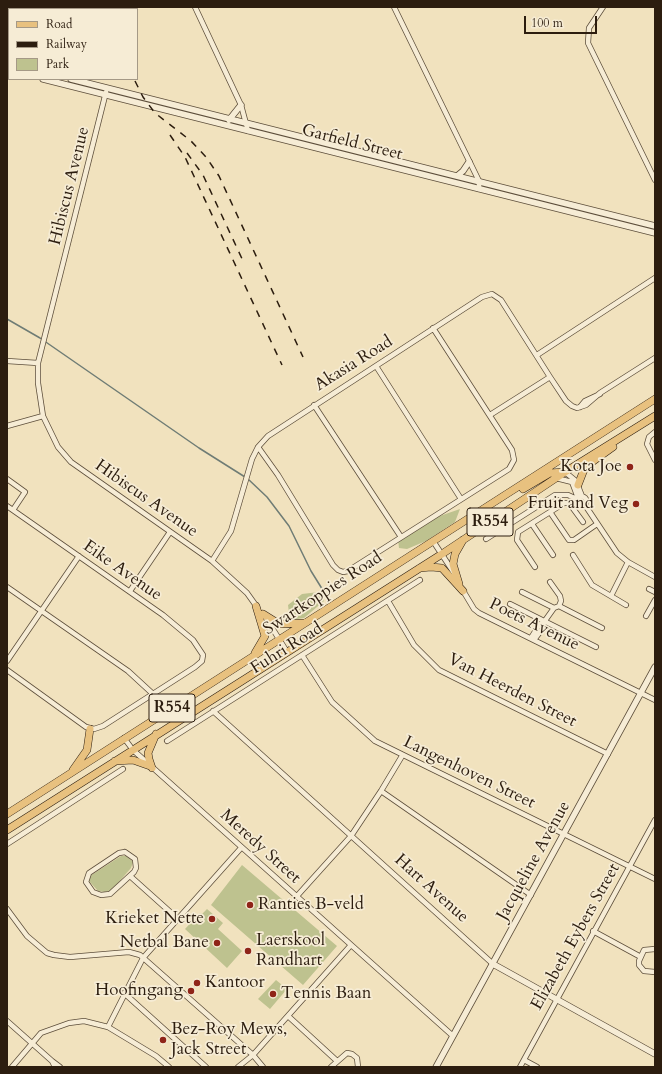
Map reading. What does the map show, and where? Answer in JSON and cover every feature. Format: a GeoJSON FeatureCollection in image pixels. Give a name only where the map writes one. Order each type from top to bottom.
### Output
{"type":"FeatureCollection","features":[{"type":"Feature","properties":{"kind":"main road","name":"Swartkoppies Road"},"geometry":{"type":"LineString","coordinates":[[7,814],[70,775],[124,738],[252,656],[307,623],[336,602],[358,591],[433,541],[655,399]]}},
{"type":"Feature","properties":{"kind":"main road","name":"Swartkoppies Road"},"geometry":{"type":"LineString","coordinates":[[7,830],[156,734],[442,554],[565,472],[635,430],[655,416]]}},
{"type":"Feature","properties":{"kind":"main road"},"geometry":{"type":"LineString","coordinates":[[577,487],[585,468],[635,430]]}},
{"type":"Feature","properties":{"kind":"main road"},"geometry":{"type":"LineString","coordinates":[[509,493],[530,486],[550,473],[565,472]]}},
{"type":"Feature","properties":{"kind":"main road"},"geometry":{"type":"LineString","coordinates":[[459,584],[452,564],[455,554],[464,538]]}},
{"type":"Feature","properties":{"kind":"main road"},"geometry":{"type":"LineString","coordinates":[[417,569],[431,567],[442,568],[464,591]]}},
{"type":"Feature","properties":{"kind":"main road"},"geometry":{"type":"LineString","coordinates":[[252,656],[263,642],[265,636],[256,606]]}},
{"type":"Feature","properties":{"kind":"main road"},"geometry":{"type":"LineString","coordinates":[[263,614],[282,624],[307,623]]}},
{"type":"Feature","properties":{"kind":"main road"},"geometry":{"type":"LineString","coordinates":[[70,775],[85,755],[90,729]]}},
{"type":"Feature","properties":{"kind":"main road"},"geometry":{"type":"LineString","coordinates":[[151,767],[148,759],[148,753],[156,734]]}},
{"type":"Feature","properties":{"kind":"main road"},"geometry":{"type":"LineString","coordinates":[[113,762],[133,760],[151,767]]}},
{"type":"Feature","properties":{"kind":"street"},"geometry":{"type":"LineString","coordinates":[[195,7],[241,105],[248,128]]}},
{"type":"Feature","properties":{"kind":"street"},"geometry":{"type":"LineString","coordinates":[[394,7],[479,181],[480,189]]}},
{"type":"Feature","properties":{"kind":"street"},"geometry":{"type":"LineString","coordinates":[[603,7],[589,28],[588,43],[655,180]]}},
{"type":"Feature","properties":{"kind":"street","name":"Garfield Street"},"geometry":{"type":"LineString","coordinates":[[47,80],[479,181],[655,226]]}},
{"type":"Feature","properties":{"kind":"street","name":"Garfield Street"},"geometry":{"type":"LineString","coordinates":[[75,80],[229,120],[248,128],[385,165],[655,233]]}},
{"type":"Feature","properties":{"kind":"street","name":"Hibiscus Avenue"},"geometry":{"type":"LineString","coordinates":[[107,88],[38,363],[38,383],[43,416],[58,447],[71,462],[212,561],[247,593],[263,614],[287,652]]}},
{"type":"Feature","properties":{"kind":"street"},"geometry":{"type":"LineString","coordinates":[[229,120],[241,105]]}},
{"type":"Feature","properties":{"kind":"street"},"geometry":{"type":"LineString","coordinates":[[385,165],[386,159]]}},
{"type":"Feature","properties":{"kind":"street"},"geometry":{"type":"LineString","coordinates":[[457,176],[470,162]]}},
{"type":"Feature","properties":{"kind":"street"},"geometry":{"type":"LineString","coordinates":[[574,206],[574,212]]}},
{"type":"Feature","properties":{"kind":"street"},"geometry":{"type":"LineString","coordinates":[[655,278],[537,355],[550,377],[570,405],[575,407],[580,407],[585,400],[600,393],[655,358]]}},
{"type":"Feature","properties":{"kind":"street","name":"Akasia Road"},"geometry":{"type":"LineString","coordinates":[[212,561],[231,531],[247,475],[258,448],[268,436],[279,427],[433,328],[482,297],[489,294],[494,294],[501,300],[537,355]]}},
{"type":"Feature","properties":{"kind":"street"},"geometry":{"type":"LineString","coordinates":[[258,448],[278,475],[333,564],[339,570],[348,571],[509,469],[514,462],[514,454],[512,450],[433,328]]}},
{"type":"Feature","properties":{"kind":"street"},"geometry":{"type":"LineString","coordinates":[[7,361],[38,363]]}},
{"type":"Feature","properties":{"kind":"street"},"geometry":{"type":"LineString","coordinates":[[376,366],[440,469],[461,499]]}},
{"type":"Feature","properties":{"kind":"street"},"geometry":{"type":"LineString","coordinates":[[490,415],[550,377]]}},
{"type":"Feature","properties":{"kind":"street"},"geometry":{"type":"LineString","coordinates":[[314,405],[401,537]]}},
{"type":"Feature","properties":{"kind":"street"},"geometry":{"type":"LineString","coordinates":[[7,426],[43,416]]}},
{"type":"Feature","properties":{"kind":"street"},"geometry":{"type":"LineString","coordinates":[[655,432],[647,441],[648,448],[655,460]]}},
{"type":"Feature","properties":{"kind":"street"},"geometry":{"type":"LineString","coordinates":[[565,472],[577,487],[579,505],[584,505],[614,549],[628,562],[655,577]]}},
{"type":"Feature","properties":{"kind":"street"},"geometry":{"type":"LineString","coordinates":[[556,478],[572,482],[577,487]]}},
{"type":"Feature","properties":{"kind":"street"},"geometry":{"type":"LineString","coordinates":[[7,479],[25,492],[13,510]]}},
{"type":"Feature","properties":{"kind":"street"},"geometry":{"type":"LineString","coordinates":[[568,495],[577,487]]}},
{"type":"Feature","properties":{"kind":"street"},"geometry":{"type":"LineString","coordinates":[[486,539],[555,495],[568,495],[586,500],[584,505]]}},
{"type":"Feature","properties":{"kind":"street"},"geometry":{"type":"LineString","coordinates":[[535,567],[516,537],[518,532],[564,503],[569,503],[583,522]]}},
{"type":"Feature","properties":{"kind":"street","name":"Eike Avenue"},"geometry":{"type":"LineString","coordinates":[[7,506],[163,615],[198,647],[203,658],[195,667],[154,694]]}},
{"type":"Feature","properties":{"kind":"street"},"geometry":{"type":"LineString","coordinates":[[550,512],[569,540],[574,540],[597,524]]}},
{"type":"Feature","properties":{"kind":"street"},"geometry":{"type":"LineString","coordinates":[[532,524],[553,556]]}},
{"type":"Feature","properties":{"kind":"street"},"geometry":{"type":"LineString","coordinates":[[130,592],[170,532]]}},
{"type":"Feature","properties":{"kind":"street","name":"Poets Avenue"},"geometry":{"type":"LineString","coordinates":[[433,541],[477,612],[655,700]]}},
{"type":"Feature","properties":{"kind":"street"},"geometry":{"type":"LineString","coordinates":[[7,661],[79,556]]}},
{"type":"Feature","properties":{"kind":"street"},"geometry":{"type":"LineString","coordinates":[[573,556],[590,583],[626,605]]}},
{"type":"Feature","properties":{"kind":"street"},"geometry":{"type":"LineString","coordinates":[[611,596],[628,562]]}},
{"type":"Feature","properties":{"kind":"street","name":"Fuhri Road"},"geometry":{"type":"LineString","coordinates":[[167,741],[420,580]]}},
{"type":"Feature","properties":{"kind":"street"},"geometry":{"type":"LineString","coordinates":[[550,582],[560,596],[561,601],[559,606]]}},
{"type":"Feature","properties":{"kind":"street"},"geometry":{"type":"LineString","coordinates":[[652,591],[655,584]]}},
{"type":"Feature","properties":{"kind":"street"},"geometry":{"type":"LineString","coordinates":[[7,587],[128,671],[154,694],[102,726],[90,729],[7,670]]}},
{"type":"Feature","properties":{"kind":"street"},"geometry":{"type":"LineString","coordinates":[[522,592],[554,608]]}},
{"type":"Feature","properties":{"kind":"street"},"geometry":{"type":"LineString","coordinates":[[646,616],[655,600]]}},
{"type":"Feature","properties":{"kind":"street","name":"Van Heerden Street"},"geometry":{"type":"LineString","coordinates":[[388,601],[414,645],[439,670],[608,754]]}},
{"type":"Feature","properties":{"kind":"street"},"geometry":{"type":"LineString","coordinates":[[510,604],[596,647]]}},
{"type":"Feature","properties":{"kind":"street"},"geometry":{"type":"LineString","coordinates":[[532,639],[539,625],[554,608],[559,606],[602,628]]}},
{"type":"Feature","properties":{"kind":"street","name":"Langenhoven Street"},"geometry":{"type":"LineString","coordinates":[[302,655],[326,694],[337,707],[370,737],[402,756],[655,879]]}},
{"type":"Feature","properties":{"kind":"street","name":"Jacqueline Avenue"},"geometry":{"type":"LineString","coordinates":[[436,1067],[655,667]]}},
{"type":"Feature","properties":{"kind":"street","name":"Hart Avenue"},"geometry":{"type":"LineString","coordinates":[[212,711],[493,964],[655,1054]]}},
{"type":"Feature","properties":{"kind":"street","name":"Meredy Street"},"geometry":{"type":"LineString","coordinates":[[124,738],[133,750],[151,767],[453,1036]]}},
{"type":"Feature","properties":{"kind":"street"},"geometry":{"type":"LineString","coordinates":[[297,896],[351,836],[382,791],[402,756]]}},
{"type":"Feature","properties":{"kind":"street"},"geometry":{"type":"LineString","coordinates":[[7,844],[123,770]]}},
{"type":"Feature","properties":{"kind":"street"},"geometry":{"type":"LineString","coordinates":[[382,791],[531,895]]}},
{"type":"Feature","properties":{"kind":"street","name":"Elizabeth Eybers Street"},"geometry":{"type":"LineString","coordinates":[[520,1067],[655,820]]}},
{"type":"Feature","properties":{"kind":"street"},"geometry":{"type":"LineString","coordinates":[[108,1027],[143,958],[242,848]]}},
{"type":"Feature","properties":{"kind":"street"},"geometry":{"type":"LineString","coordinates":[[122,852],[129,854],[136,863],[136,868],[130,876],[115,891],[105,895],[93,892],[86,882],[87,875],[91,871],[122,852]]}},
{"type":"Feature","properties":{"kind":"street"},"geometry":{"type":"LineString","coordinates":[[130,876],[178,918]]}},
{"type":"Feature","properties":{"kind":"street"},"geometry":{"type":"LineString","coordinates":[[7,909],[27,936],[47,953],[70,957],[129,952],[143,958],[253,1055],[263,1067]]}},
{"type":"Feature","properties":{"kind":"street"},"geometry":{"type":"LineString","coordinates":[[593,931],[639,956]]}},
{"type":"Feature","properties":{"kind":"street"},"geometry":{"type":"LineString","coordinates":[[238,1067],[253,1055],[351,945]]}},
{"type":"Feature","properties":{"kind":"street"},"geometry":{"type":"LineString","coordinates":[[655,950],[644,950],[639,956],[641,968],[648,973],[655,972]]}},
{"type":"Feature","properties":{"kind":"street"},"geometry":{"type":"LineString","coordinates":[[124,993],[206,1067]]}},
{"type":"Feature","properties":{"kind":"street"},"geometry":{"type":"LineString","coordinates":[[288,1016],[337,1061]]}},
{"type":"Feature","properties":{"kind":"street"},"geometry":{"type":"LineString","coordinates":[[7,1020],[31,1044],[60,1067]]}},
{"type":"Feature","properties":{"kind":"street"},"geometry":{"type":"LineString","coordinates":[[12,1067],[41,1033],[76,1022],[96,1023],[108,1027],[156,1056],[168,1067]]}},
{"type":"Feature","properties":{"kind":"street"},"geometry":{"type":"LineString","coordinates":[[331,1067],[344,1054],[352,1054],[357,1058],[358,1067]]}},
{"type":"Feature","properties":{"kind":"street"},"geometry":{"type":"LineString","coordinates":[[524,1060],[537,1067]]}},
{"type":"Feature","properties":{"kind":"street"},"geometry":{"type":"LineString","coordinates":[[52,1061],[55,1067]]}},
{"type":"Feature","properties":{"kind":"green space"},"geometry":{"type":"Polygon","coordinates":[[[460,509],[455,522],[426,541],[407,549],[399,548],[398,539],[434,518],[460,509]]]}},
{"type":"Feature","properties":{"kind":"green space"},"geometry":{"type":"Polygon","coordinates":[[[319,592],[323,595],[324,601],[304,618],[290,620],[288,605],[302,594],[319,592]]]}},
{"type":"Feature","properties":{"kind":"green space"},"geometry":{"type":"Polygon","coordinates":[[[121,856],[126,856],[133,862],[131,868],[112,890],[105,892],[98,891],[89,881],[90,876],[121,856]]]}},
{"type":"Feature","properties":{"kind":"green space"},"geometry":{"type":"Polygon","coordinates":[[[242,865],[337,946],[303,985],[211,905],[242,865]]]}},
{"type":"Feature","properties":{"kind":"green space","name":"Netbal Bane"},"geometry":{"type":"Polygon","coordinates":[[[207,909],[223,923],[218,929],[242,951],[227,968],[185,929],[200,913],[202,914],[207,909]]]}},
{"type":"Feature","properties":{"kind":"green space","name":"Tennis Baan"},"geometry":{"type":"Polygon","coordinates":[[[276,980],[287,989],[270,1009],[258,999],[276,980]]]}},
{"type":"Feature","properties":{"kind":"waterway"},"geometry":{"type":"LineString","coordinates":[[7,319],[40,338],[199,448],[245,477]]}},
{"type":"Feature","properties":{"kind":"waterway"},"geometry":{"type":"LineString","coordinates":[[248,479],[267,497],[289,526],[311,571],[329,600]]}},
{"type":"Feature","properties":{"kind":"railway"},"geometry":{"type":"LineString","coordinates":[[135,81],[143,97],[155,113],[191,141],[206,157],[219,176],[303,357]]}},
{"type":"Feature","properties":{"kind":"railway"},"geometry":{"type":"LineString","coordinates":[[170,135],[185,157],[282,365]]}},
{"type":"Feature","properties":{"kind":"railway"},"geometry":{"type":"LineString","coordinates":[[187,153],[203,175],[244,263]]}},
{"type":"Feature","properties":{"kind":"place","name":"Kota Joe"},"geometry":{"type":"Point","coordinates":[630,467]}},
{"type":"Feature","properties":{"kind":"place","name":"Fruit and Veg"},"geometry":{"type":"Point","coordinates":[636,504]}},
{"type":"Feature","properties":{"kind":"place","name":"Ranties B-veld"},"geometry":{"type":"Point","coordinates":[250,905]}},
{"type":"Feature","properties":{"kind":"place","name":"Krieket Nette"},"geometry":{"type":"Point","coordinates":[212,919]}},
{"type":"Feature","properties":{"kind":"place","name":"Netbal Bane"},"geometry":{"type":"Point","coordinates":[217,943]}},
{"type":"Feature","properties":{"kind":"place","name":"Laerskool Randhart"},"geometry":{"type":"Point","coordinates":[248,951]}},
{"type":"Feature","properties":{"kind":"place","name":"Kantoor"},"geometry":{"type":"Point","coordinates":[197,983]}},
{"type":"Feature","properties":{"kind":"place","name":"Hoofingang"},"geometry":{"type":"Point","coordinates":[191,991]}},
{"type":"Feature","properties":{"kind":"place","name":"Tennis Baan"},"geometry":{"type":"Point","coordinates":[273,994]}},
{"type":"Feature","properties":{"kind":"place","name":"Bez-Roy Mews, Jack Street"},"geometry":{"type":"Point","coordinates":[163,1040]}}]}
